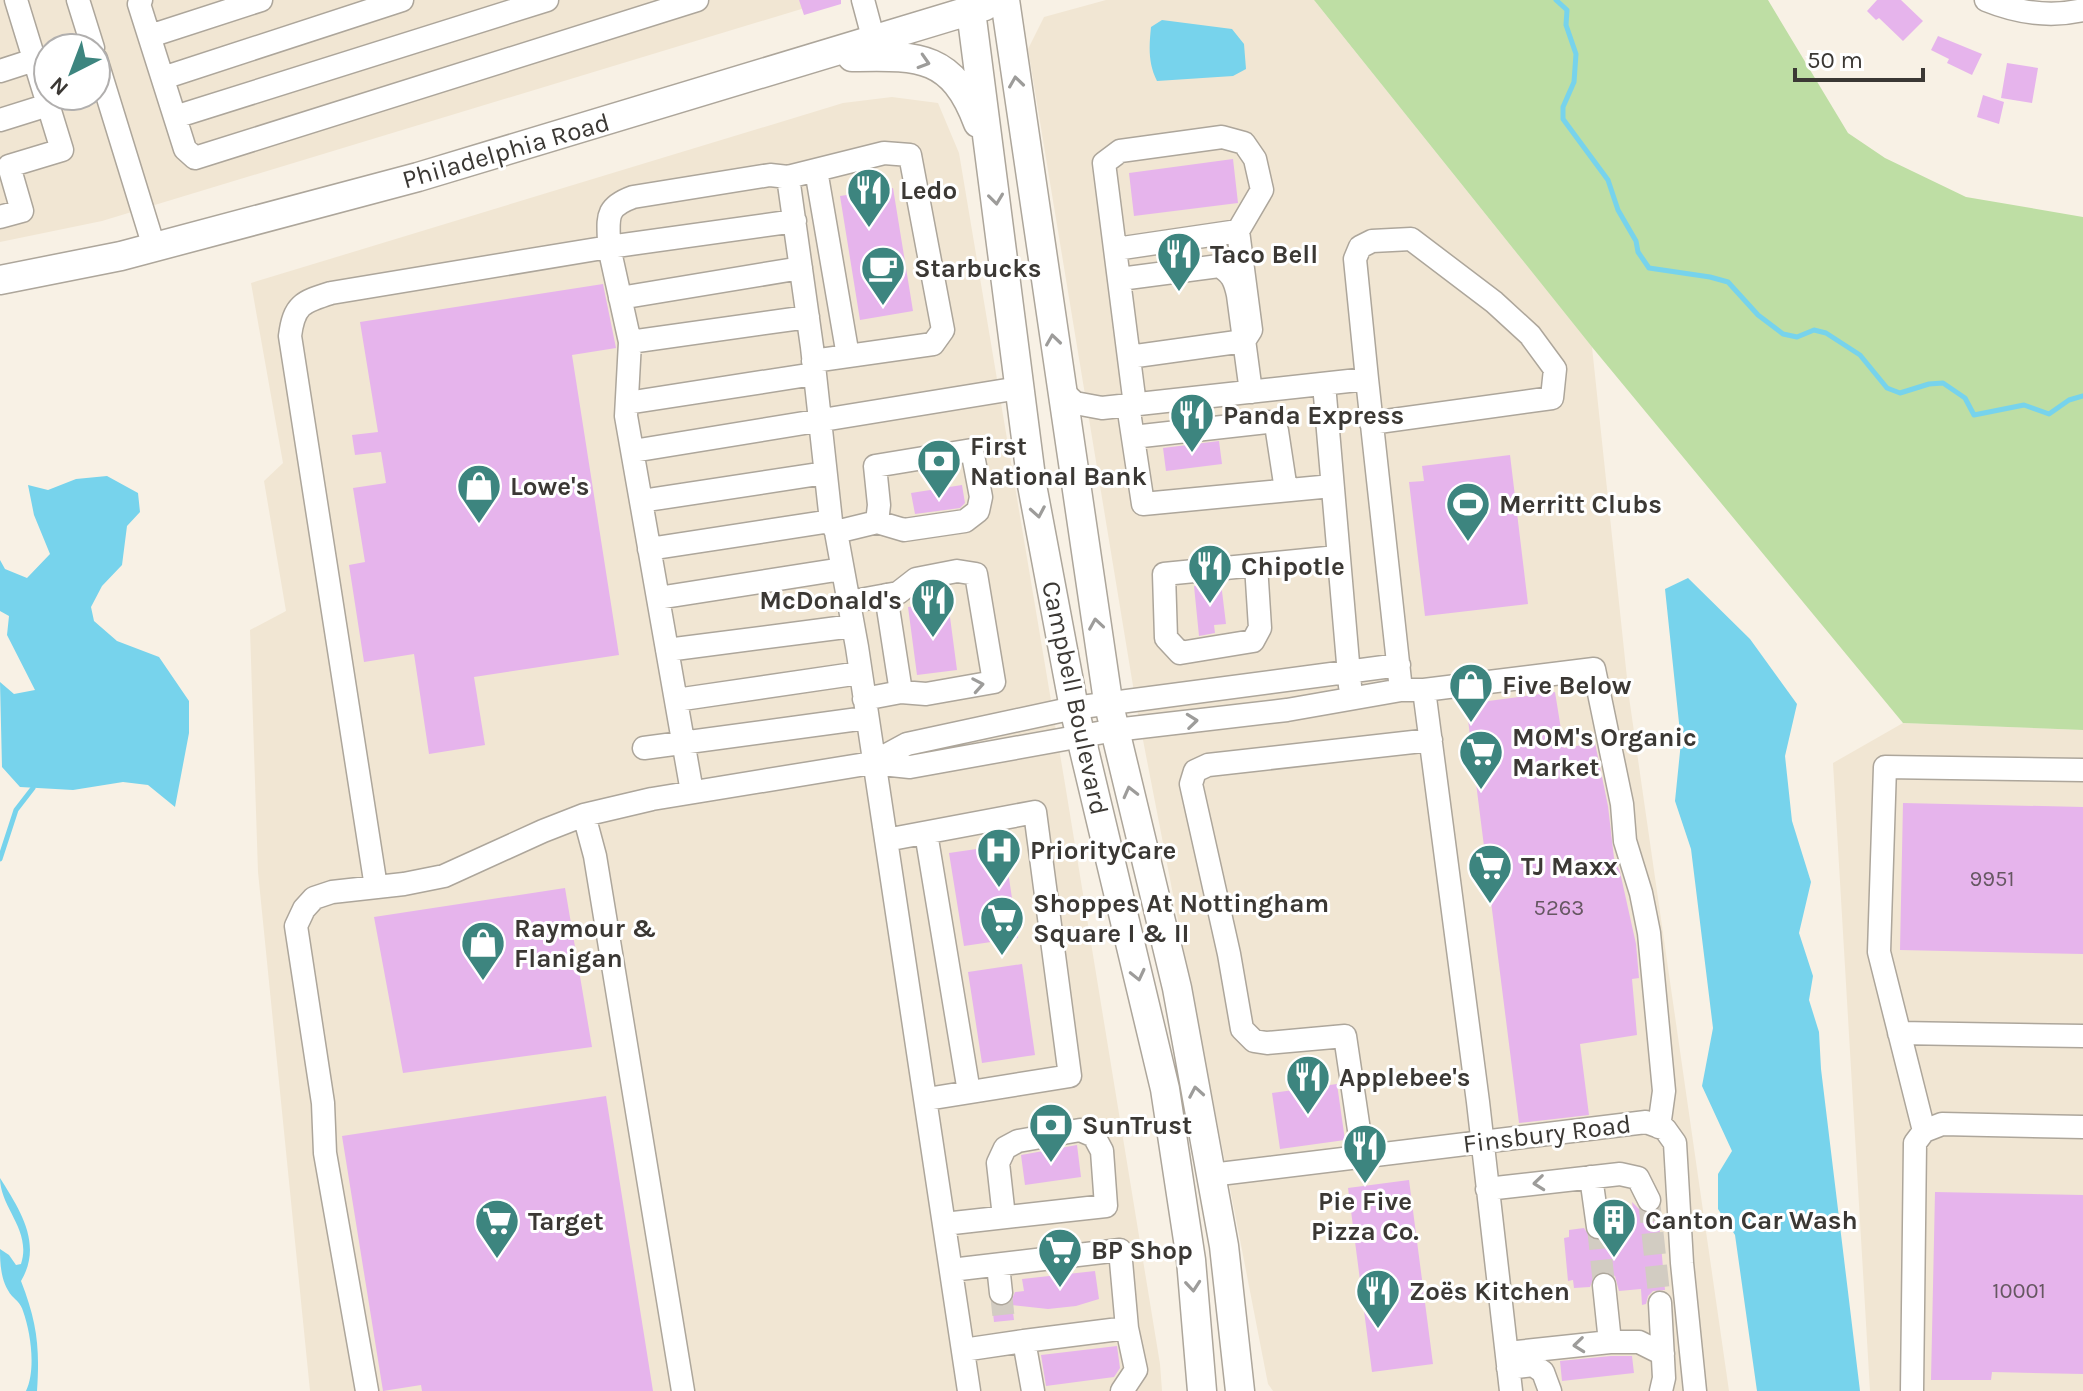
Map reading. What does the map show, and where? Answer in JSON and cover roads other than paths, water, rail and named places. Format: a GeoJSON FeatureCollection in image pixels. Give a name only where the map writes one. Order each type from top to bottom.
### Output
{"type":"FeatureCollection","features":[{"type":"Feature","properties":{"kind":"main road","name":"Philadelphia Road"},"geometry":{"type":"LineString","coordinates":[[0,280],[154,247],[418,177],[874,41],[970,5],[1005,0]]}},
{"type":"Feature","properties":{"kind":"main road","name":"Campbell Boulevard"},"geometry":{"type":"LineString","coordinates":[[1005,0],[1108,701],[1177,988],[1224,1246],[1240,1391]]}},
{"type":"Feature","properties":{"kind":"main road","name":"Campbell Boulevard"},"geometry":{"type":"LineString","coordinates":[[970,5],[1032,485],[1080,736],[1165,1089],[1191,1260],[1202,1391]]}},
{"type":"Feature","properties":{"kind":"main road"},"geometry":{"type":"LineString","coordinates":[[819,57],[890,57],[921,59],[934,64],[958,83],[967,96],[991,160]]}},
{"type":"Feature","properties":{"kind":"street"},"geometry":{"type":"LineString","coordinates":[[16,0],[32,53]]}},
{"type":"Feature","properties":{"kind":"street"},"geometry":{"type":"LineString","coordinates":[[78,0],[88,32]]}},
{"type":"Feature","properties":{"kind":"street"},"geometry":{"type":"LineString","coordinates":[[141,0],[139,4],[185,149],[195,158],[697,0]]}},
{"type":"Feature","properties":{"kind":"street"},"geometry":{"type":"LineString","coordinates":[[150,36],[261,0]]}},
{"type":"Feature","properties":{"kind":"street"},"geometry":{"type":"LineString","coordinates":[[163,78],[402,0]]}},
{"type":"Feature","properties":{"kind":"street"},"geometry":{"type":"LineString","coordinates":[[175,117],[547,0]]}},
{"type":"Feature","properties":{"kind":"street"},"geometry":{"type":"LineString","coordinates":[[863,0],[874,41]]}},
{"type":"Feature","properties":{"kind":"street"},"geometry":{"type":"LineString","coordinates":[[1986,0],[2008,9],[2050,15],[2083,10]]}},
{"type":"Feature","properties":{"kind":"street"},"geometry":{"type":"LineString","coordinates":[[0,71],[32,61]]}},
{"type":"Feature","properties":{"kind":"street"},"geometry":{"type":"LineString","coordinates":[[0,120],[32,110]]}},
{"type":"Feature","properties":{"kind":"street"},"geometry":{"type":"LineString","coordinates":[[112,111],[154,247]]}},
{"type":"Feature","properties":{"kind":"street"},"geometry":{"type":"LineString","coordinates":[[0,217],[22,211],[5,168],[62,150],[50,112]]}},
{"type":"Feature","properties":{"kind":"street"},"geometry":{"type":"LineString","coordinates":[[1129,357],[1244,341],[1251,330],[1238,231],[1262,190],[1255,159],[1244,143],[1222,137],[1120,151],[1104,163],[1129,357],[1133,437],[1143,504],[1332,486]]}},
{"type":"Feature","properties":{"kind":"street"},"geometry":{"type":"LineString","coordinates":[[627,403],[814,368],[848,356],[933,344],[943,330],[910,155],[884,153],[788,177],[770,175],[633,197],[617,203],[609,213],[609,247],[630,342],[627,403],[633,451],[692,792]]}},
{"type":"Feature","properties":{"kind":"street"},"geometry":{"type":"LineString","coordinates":[[816,170],[848,356]]}},
{"type":"Feature","properties":{"kind":"street"},"geometry":{"type":"LineString","coordinates":[[788,177],[808,317],[825,473],[853,626],[969,1391]]}},
{"type":"Feature","properties":{"kind":"street"},"geometry":{"type":"LineString","coordinates":[[376,887],[290,336],[293,315],[307,301],[331,293],[609,247],[795,221]]}},
{"type":"Feature","properties":{"kind":"street"},"geometry":{"type":"LineString","coordinates":[[1116,249],[1238,231]]}},
{"type":"Feature","properties":{"kind":"street"},"geometry":{"type":"LineString","coordinates":[[1371,423],[1552,398],[1555,369],[1530,335],[1494,302],[1411,239],[1372,241],[1360,247],[1355,259],[1371,423],[1401,690]]}},
{"type":"Feature","properties":{"kind":"street"},"geometry":{"type":"LineString","coordinates":[[1120,279],[1219,266],[1228,271],[1235,281],[1251,392]]}},
{"type":"Feature","properties":{"kind":"street"},"geometry":{"type":"LineString","coordinates":[[620,298],[801,268]]}},
{"type":"Feature","properties":{"kind":"street"},"geometry":{"type":"LineString","coordinates":[[630,342],[808,317]]}},
{"type":"Feature","properties":{"kind":"street"},"geometry":{"type":"LineString","coordinates":[[1060,389],[1075,403],[1102,408],[1367,379]]}},
{"type":"Feature","properties":{"kind":"street"},"geometry":{"type":"LineString","coordinates":[[1324,384],[1352,700]]}},
{"type":"Feature","properties":{"kind":"street"},"geometry":{"type":"LineString","coordinates":[[633,451],[1019,388]]}},
{"type":"Feature","properties":{"kind":"street"},"geometry":{"type":"LineString","coordinates":[[1069,446],[1082,424],[1102,408]]}},
{"type":"Feature","properties":{"kind":"street"},"geometry":{"type":"LineString","coordinates":[[1133,437],[1267,422],[1275,424],[1286,490]]}},
{"type":"Feature","properties":{"kind":"street"},"geometry":{"type":"LineString","coordinates":[[649,549],[877,522],[904,530],[965,521],[978,511],[981,497],[972,450],[875,466],[879,505],[877,522]]}},
{"type":"Feature","properties":{"kind":"street"},"geometry":{"type":"LineString","coordinates":[[641,501],[825,473]]}},
{"type":"Feature","properties":{"kind":"street"},"geometry":{"type":"LineString","coordinates":[[1256,565],[1260,628],[1253,641],[1180,653],[1166,638],[1164,574],[1337,557]]}},
{"type":"Feature","properties":{"kind":"street"},"geometry":{"type":"LineString","coordinates":[[658,598],[842,569]]}},
{"type":"Feature","properties":{"kind":"street"},"geometry":{"type":"LineString","coordinates":[[644,748],[683,744],[865,709],[901,692],[926,694],[994,682],[976,574],[957,571],[916,579],[898,593],[849,602]]}},
{"type":"Feature","properties":{"kind":"street"},"geometry":{"type":"LineString","coordinates":[[886,595],[901,692]]}},
{"type":"Feature","properties":{"kind":"street"},"geometry":{"type":"LineString","coordinates":[[667,650],[853,626]]}},
{"type":"Feature","properties":{"kind":"street"},"geometry":{"type":"LineString","coordinates":[[872,763],[907,744],[1108,701],[1399,665]]}},
{"type":"Feature","properties":{"kind":"street"},"geometry":{"type":"LineString","coordinates":[[367,1391],[325,1153],[323,1103],[296,926],[304,909],[314,898],[332,892],[444,876],[584,815],[692,792],[872,763],[910,767],[1115,730],[1287,710],[1401,690],[1424,690],[1594,669],[1622,804],[1625,841],[1649,933],[1664,1091],[1659,1127]]}},
{"type":"Feature","properties":{"kind":"street"},"geometry":{"type":"LineString","coordinates":[[676,700],[860,673]]}},
{"type":"Feature","properties":{"kind":"street"},"geometry":{"type":"LineString","coordinates":[[1424,690],[1483,1142],[1511,1391]]}},
{"type":"Feature","properties":{"kind":"street"},"geometry":{"type":"LineString","coordinates":[[1363,1157],[1345,1036],[1267,1043],[1254,1041],[1242,1029],[1229,954],[1191,784],[1195,771],[1208,765],[1431,740]]}},
{"type":"Feature","properties":{"kind":"street"},"geometry":{"type":"LineString","coordinates":[[1924,1131],[1879,952],[1885,767],[2083,770]]}},
{"type":"Feature","properties":{"kind":"street"},"geometry":{"type":"LineString","coordinates":[[886,840],[1035,812],[1070,1076],[927,1099]]}},
{"type":"Feature","properties":{"kind":"street"},"geometry":{"type":"LineString","coordinates":[[584,815],[595,856],[683,1391]]}},
{"type":"Feature","properties":{"kind":"street"},"geometry":{"type":"LineString","coordinates":[[926,833],[969,1092]]}},
{"type":"Feature","properties":{"kind":"street"},"geometry":{"type":"LineString","coordinates":[[1899,1033],[2083,1036]]}},
{"type":"Feature","properties":{"kind":"street","name":"Finsbury Road"},"geometry":{"type":"LineString","coordinates":[[1211,1175],[1646,1122],[1665,1129],[1675,1143],[1682,1263],[1695,1391]]}},
{"type":"Feature","properties":{"kind":"street"},"geometry":{"type":"LineString","coordinates":[[1912,1391],[1915,1143],[1924,1131],[1942,1124],[2083,1127]]}},
{"type":"Feature","properties":{"kind":"street"},"geometry":{"type":"LineString","coordinates":[[944,1224],[1106,1206],[1102,1151],[1094,1136],[1080,1130],[1018,1141],[1005,1148],[998,1163],[1004,1217]]}},
{"type":"Feature","properties":{"kind":"street"},"geometry":{"type":"LineString","coordinates":[[1487,1189],[1620,1174],[1638,1178],[1649,1200]]}},
{"type":"Feature","properties":{"kind":"street"},"geometry":{"type":"LineString","coordinates":[[1591,1177],[1598,1227]]}},
{"type":"Feature","properties":{"kind":"street"},"geometry":{"type":"LineString","coordinates":[[951,1270],[1120,1250],[1127,1328],[1136,1370],[1122,1391]]}},
{"type":"Feature","properties":{"kind":"street"},"geometry":{"type":"LineString","coordinates":[[998,1265],[1001,1293]]}},
{"type":"Feature","properties":{"kind":"street"},"geometry":{"type":"LineString","coordinates":[[1604,1285],[1610,1342]]}},
{"type":"Feature","properties":{"kind":"street"},"geometry":{"type":"LineString","coordinates":[[1660,1303],[1664,1378],[1661,1391]]}},
{"type":"Feature","properties":{"kind":"street"},"geometry":{"type":"LineString","coordinates":[[1004,1321],[1016,1342],[1033,1391]]}},
{"type":"Feature","properties":{"kind":"street"},"geometry":{"type":"LineString","coordinates":[[963,1350],[1127,1328]]}},
{"type":"Feature","properties":{"kind":"street"},"geometry":{"type":"LineString","coordinates":[[1508,1360],[1610,1342],[1639,1342],[1663,1354]]}},
{"type":"Feature","properties":{"kind":"street"},"geometry":{"type":"LineString","coordinates":[[1508,1360],[1533,1365],[1543,1372],[1550,1391]]}},
{"type":"Feature","properties":{"kind":"water"},"geometry":{"type":"Polygon","coordinates":[[[1162,20],[1232,29],[1244,44],[1246,69],[1233,76],[1157,81],[1151,61],[1150,34],[1151,27],[1162,20]]]}},
{"type":"Feature","properties":{"kind":"water"},"geometry":{"type":"Polygon","coordinates":[[[107,476],[138,493],[140,512],[127,526],[122,565],[102,586],[91,607],[94,621],[117,641],[159,657],[189,701],[189,733],[175,807],[148,785],[123,782],[73,790],[20,787],[2,767],[0,682],[14,694],[35,690],[7,635],[9,616],[0,611],[0,560],[5,569],[27,578],[50,554],[34,515],[28,485],[48,490],[76,479],[107,476]]]}},
{"type":"Feature","properties":{"kind":"water"},"geometry":{"type":"Polygon","coordinates":[[[1688,578],[1750,639],[1797,704],[1785,756],[1792,821],[1811,882],[1799,933],[1813,976],[1809,1000],[1819,1032],[1860,1391],[1757,1391],[1735,1235],[1718,1209],[1718,1174],[1732,1151],[1702,1086],[1713,1028],[1691,849],[1675,801],[1681,742],[1665,589],[1688,578]]]}},
{"type":"Feature","properties":{"kind":"water"},"geometry":{"type":"Polygon","coordinates":[[[0,1178],[21,1215],[29,1241],[30,1254],[21,1281],[36,1335],[37,1391],[26,1391],[32,1362],[28,1330],[22,1309],[8,1291],[2,1274],[0,1249],[16,1265],[21,1264],[23,1252],[19,1230],[1,1189],[0,1178]]]}},
{"type":"Feature","properties":{"kind":"waterway"},"geometry":{"type":"LineString","coordinates":[[1556,0],[1567,10],[1566,25],[1576,54],[1574,82],[1563,107],[1563,119],[1608,180],[1618,210],[1649,268],[1728,282],[1758,315],[1783,334],[1797,337],[1814,330],[1826,333],[1860,355],[1887,388],[1900,393],[1943,383],[1965,398],[1974,415],[2024,405],[2049,414],[2069,400],[2083,396]]}},
{"type":"Feature","properties":{"kind":"waterway"},"geometry":{"type":"LineString","coordinates":[[0,859],[16,810],[33,788]]}},
{"type":"Feature","properties":{"kind":"tunnel"},"geometry":{"type":"LineString","coordinates":[[1649,1200],[1660,1303]]}},
{"type":"Feature","properties":{"kind":"tunnel"},"geometry":{"type":"LineString","coordinates":[[1598,1227],[1604,1285]]}},
{"type":"Feature","properties":{"kind":"tunnel"},"geometry":{"type":"LineString","coordinates":[[1001,1293],[1004,1321]]}},
{"type":"Feature","properties":{"kind":"place","name":"Ledo"},"geometry":{"type":"Point","coordinates":[869,229]}},
{"type":"Feature","properties":{"kind":"place","name":"Taco Bell"},"geometry":{"type":"Point","coordinates":[1179,293]}},
{"type":"Feature","properties":{"kind":"place","name":"Starbucks"},"geometry":{"type":"Point","coordinates":[883,307]}},
{"type":"Feature","properties":{"kind":"place","name":"Panda Express"},"geometry":{"type":"Point","coordinates":[1192,454]}},
{"type":"Feature","properties":{"kind":"place","name":"First National Bank"},"geometry":{"type":"Point","coordinates":[939,500]}},
{"type":"Feature","properties":{"kind":"place","name":"Lowe's"},"geometry":{"type":"Point","coordinates":[479,525]}},
{"type":"Feature","properties":{"kind":"place","name":"Merritt Clubs"},"geometry":{"type":"Point","coordinates":[1468,543]}},
{"type":"Feature","properties":{"kind":"place","name":"Chipotle"},"geometry":{"type":"Point","coordinates":[1210,605]}},
{"type":"Feature","properties":{"kind":"place","name":"McDonald's"},"geometry":{"type":"Point","coordinates":[933,639]}},
{"type":"Feature","properties":{"kind":"place","name":"Five Below"},"geometry":{"type":"Point","coordinates":[1471,724]}},
{"type":"Feature","properties":{"kind":"place","name":"MOM's Organic Market"},"geometry":{"type":"Point","coordinates":[1481,791]}},
{"type":"Feature","properties":{"kind":"place","name":"PriorityCare"},"geometry":{"type":"Point","coordinates":[999,889]}},
{"type":"Feature","properties":{"kind":"place","name":"TJ Maxx"},"geometry":{"type":"Point","coordinates":[1490,905]}},
{"type":"Feature","properties":{"kind":"place","name":"Shoppes At Nottingham Square I & II"},"geometry":{"type":"Point","coordinates":[1002,957]}},
{"type":"Feature","properties":{"kind":"place","name":"Raymour & Flanigan"},"geometry":{"type":"Point","coordinates":[483,982]}},
{"type":"Feature","properties":{"kind":"place","name":"Applebee's"},"geometry":{"type":"Point","coordinates":[1308,1116]}},
{"type":"Feature","properties":{"kind":"place","name":"SunTrust"},"geometry":{"type":"Point","coordinates":[1051,1164]}},
{"type":"Feature","properties":{"kind":"place","name":"Pie Five Pizza Co."},"geometry":{"type":"Point","coordinates":[1365,1185]}},
{"type":"Feature","properties":{"kind":"place","name":"Canton Car Wash"},"geometry":{"type":"Point","coordinates":[1614,1259]}},
{"type":"Feature","properties":{"kind":"place","name":"Target"},"geometry":{"type":"Point","coordinates":[497,1260]}},
{"type":"Feature","properties":{"kind":"place","name":"BP Shop"},"geometry":{"type":"Point","coordinates":[1060,1289]}},
{"type":"Feature","properties":{"kind":"place","name":"Zoës Kitchen"},"geometry":{"type":"Point","coordinates":[1378,1330]}}]}
